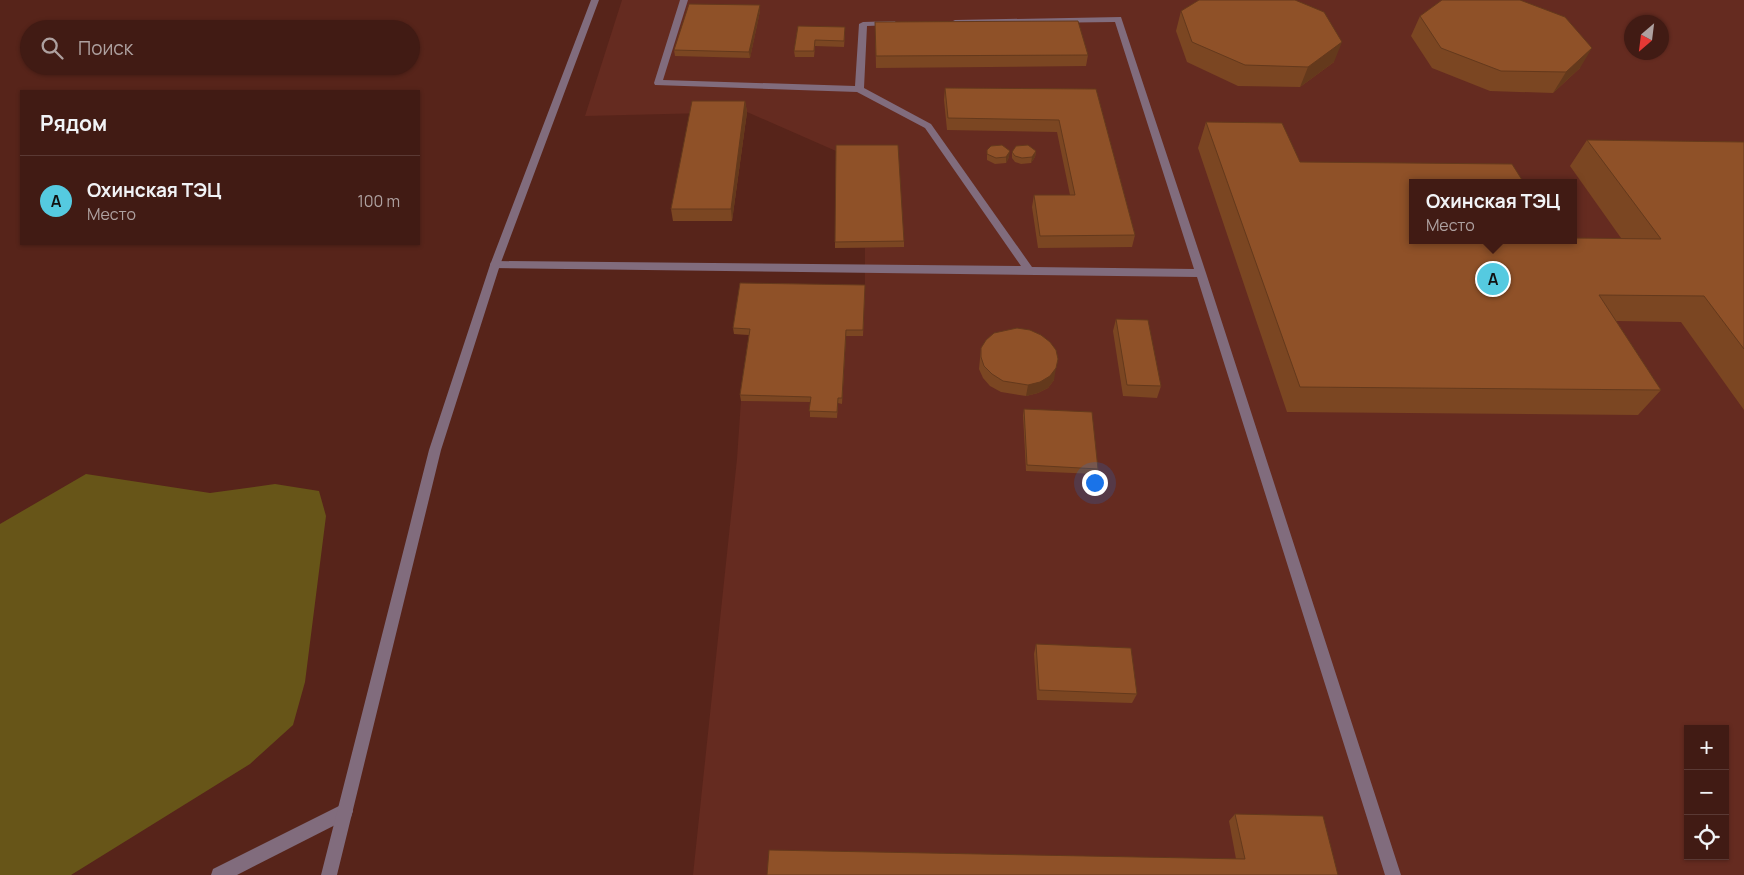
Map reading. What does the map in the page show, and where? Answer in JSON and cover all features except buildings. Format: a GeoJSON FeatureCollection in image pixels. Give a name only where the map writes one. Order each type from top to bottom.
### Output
{"type":"FeatureCollection","features":[{"type":"Feature","properties":{"kind":"street"},"geometry":{"type":"LineString","coordinates":[[329,875],[435,450],[495,265],[595,0]]}},
{"type":"Feature","properties":{"kind":"street"},"geometry":{"type":"LineString","coordinates":[[684,0],[658,83],[859,89],[928,126],[1028,269]]}},
{"type":"Feature","properties":{"kind":"street"},"geometry":{"type":"LineString","coordinates":[[942,22],[1118,19],[1201,272],[1393,875]]}},
{"type":"Feature","properties":{"kind":"street"},"geometry":{"type":"LineString","coordinates":[[859,89],[863,24],[902,23]]}},
{"type":"Feature","properties":{"kind":"street"},"geometry":{"type":"LineString","coordinates":[[495,265],[1201,272]]}},
{"type":"Feature","properties":{"kind":"street"},"geometry":{"type":"LineString","coordinates":[[218,875],[345,811]]}},
{"type":"Feature","properties":{"kind":"shaded area"},"geometry":{"type":"Polygon","coordinates":[[[622,0],[1744,0],[1744,875],[693,875],[737,459],[741,401],[750,335],[734,334],[865,291],[865,248],[835,248],[836,151],[747,112],[585,116],[622,0]]]}},
{"type":"Feature","properties":{"kind":"shaded area"},"geometry":{"type":"Polygon","coordinates":[[[86,474],[210,493],[275,484],[319,491],[326,516],[305,682],[293,725],[250,764],[71,875],[0,875],[0,524],[86,474]]]}},
{"type":"Feature","properties":{"kind":"place","name":"Охинская ТЭЦ"},"geometry":{"type":"Point","coordinates":[1493,279]}}]}
